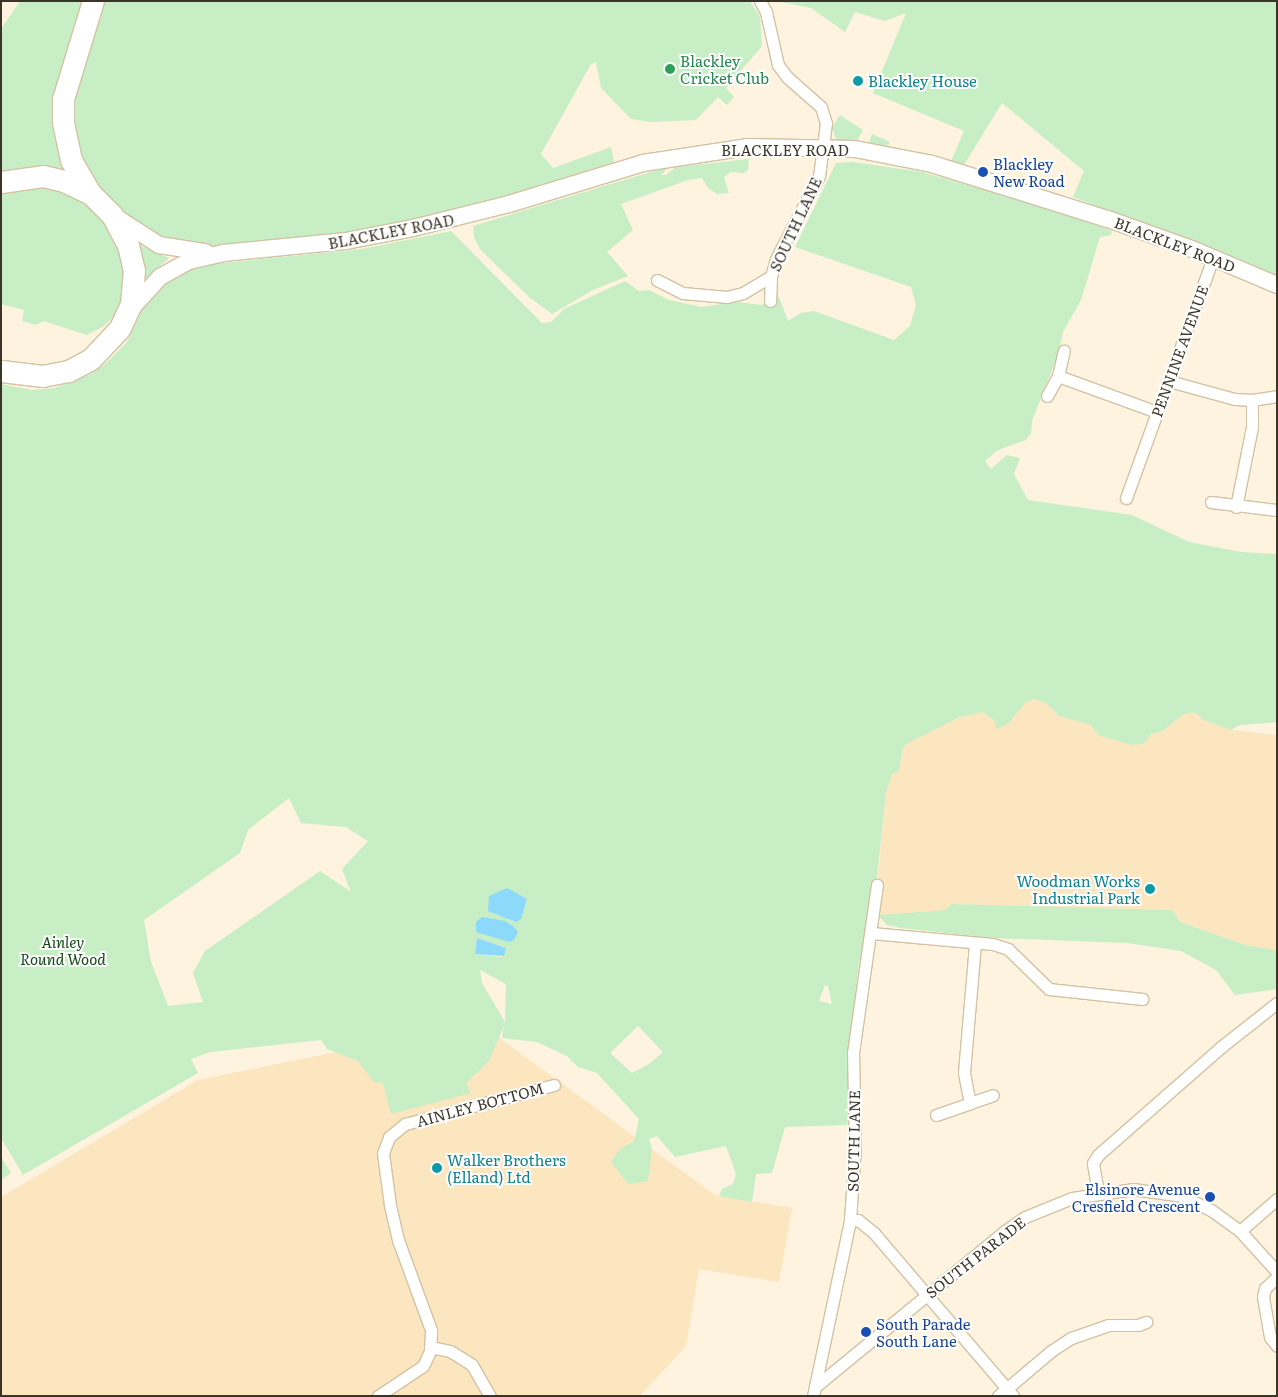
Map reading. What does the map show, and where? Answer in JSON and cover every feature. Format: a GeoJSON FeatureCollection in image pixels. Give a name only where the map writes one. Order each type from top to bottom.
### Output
{"type":"FeatureCollection","features":[{"type":"Feature","properties":{"kind":"highway"},"geometry":{"type":"LineString","coordinates":[[90,194],[71,160],[62,122],[63,99],[93,1]]}},
{"type":"Feature","properties":{"kind":"highway"},"geometry":{"type":"LineString","coordinates":[[1,182],[43,176],[64,181],[90,194],[112,215],[128,245],[132,261],[133,287],[128,312],[110,342],[84,364],[43,376],[17,375],[1,370]]}},
{"type":"Feature","properties":{"kind":"street","name":"SOUTH LANE"},"geometry":{"type":"LineString","coordinates":[[760,1],[766,12],[778,65],[824,111],[826,123],[819,176],[771,276],[770,301]]}},
{"type":"Feature","properties":{"kind":"street","name":"BLACKLEY ROAD"},"geometry":{"type":"LineString","coordinates":[[128,312],[153,283],[170,270],[189,261],[223,253],[346,241],[413,228],[509,204],[625,167],[681,155],[747,147],[823,147],[881,152],[940,166],[1108,219],[1213,258],[1277,285]]}},
{"type":"Feature","properties":{"kind":"street","name":"BLACKLEY ROAD"},"geometry":{"type":"LineString","coordinates":[[112,215],[159,245],[183,251],[223,253]]}},
{"type":"Feature","properties":{"kind":"street","name":"PENNINE AVENUE"},"geometry":{"type":"LineString","coordinates":[[1126,498],[1213,258]]}},
{"type":"Feature","properties":{"kind":"street"},"geometry":{"type":"LineString","coordinates":[[657,280],[682,293],[726,297],[742,293],[771,276]]}},
{"type":"Feature","properties":{"kind":"street"},"geometry":{"type":"LineString","coordinates":[[1047,396],[1058,376],[1064,351]]}},
{"type":"Feature","properties":{"kind":"street"},"geometry":{"type":"LineString","coordinates":[[1058,376],[1157,412]]}},
{"type":"Feature","properties":{"kind":"street"},"geometry":{"type":"LineString","coordinates":[[1169,382],[1252,400],[1277,396]]}},
{"type":"Feature","properties":{"kind":"street"},"geometry":{"type":"LineString","coordinates":[[1236,508],[1252,427],[1252,400]]}},
{"type":"Feature","properties":{"kind":"street"},"geometry":{"type":"LineString","coordinates":[[1211,502],[1236,508],[1277,510]]}},
{"type":"Feature","properties":{"kind":"street","name":"SOUTH LANE"},"geometry":{"type":"LineString","coordinates":[[814,1391],[850,1220],[855,1147],[853,1053],[872,933],[877,885]]}},
{"type":"Feature","properties":{"kind":"street"},"geometry":{"type":"LineString","coordinates":[[872,933],[1008,949],[1049,989],[1142,1000]]}},
{"type":"Feature","properties":{"kind":"street"},"geometry":{"type":"LineString","coordinates":[[970,1103],[964,1073],[976,944]]}},
{"type":"Feature","properties":{"kind":"street"},"geometry":{"type":"LineString","coordinates":[[1098,1192],[1093,1163],[1098,1155],[1220,1047],[1277,1003]]}},
{"type":"Feature","properties":{"kind":"street","name":"AINLEY BOTTOM"},"geometry":{"type":"LineString","coordinates":[[378,1396],[422,1366],[430,1346],[432,1330],[398,1240],[384,1175],[384,1152],[390,1137],[405,1124],[554,1085]]}},
{"type":"Feature","properties":{"kind":"street"},"geometry":{"type":"LineString","coordinates":[[936,1115],[993,1095]]}},
{"type":"Feature","properties":{"kind":"street","name":"SOUTH PARADE"},"geometry":{"type":"LineString","coordinates":[[814,1391],[926,1296],[1025,1217],[1072,1198],[1098,1192],[1133,1189],[1182,1196],[1211,1210],[1240,1231],[1277,1272]]}},
{"type":"Feature","properties":{"kind":"street"},"geometry":{"type":"LineString","coordinates":[[1240,1231],[1277,1199]]}},
{"type":"Feature","properties":{"kind":"street"},"geometry":{"type":"LineString","coordinates":[[850,1220],[858,1220],[874,1233],[1006,1393],[1071,1338],[1108,1325],[1138,1325],[1146,1322]]}},
{"type":"Feature","properties":{"kind":"street"},"geometry":{"type":"LineString","coordinates":[[1277,1277],[1265,1288],[1263,1297],[1270,1336],[1277,1346]]}},
{"type":"Feature","properties":{"kind":"street"},"geometry":{"type":"LineString","coordinates":[[430,1346],[450,1352],[472,1365],[490,1396]]}},
{"type":"Feature","properties":{"kind":"shaded area"},"geometry":{"type":"Polygon","coordinates":[[[1034,699],[1046,703],[1059,716],[1091,725],[1098,735],[1131,745],[1144,744],[1151,734],[1163,731],[1182,715],[1194,712],[1204,720],[1231,730],[1277,735],[1277,950],[1245,945],[1180,922],[1172,910],[951,904],[946,910],[878,915],[877,885],[886,793],[892,773],[899,771],[903,748],[916,736],[961,717],[983,712],[995,721],[996,728],[1008,724],[1026,702],[1034,699]]]}},
{"type":"Feature","properties":{"kind":"shaded area"},"geometry":{"type":"Polygon","coordinates":[[[479,1023],[715,1195],[792,1208],[779,1282],[699,1269],[686,1346],[640,1396],[1,1396],[1,1197],[198,1080],[479,1023]]]}},
{"type":"Feature","properties":{"kind":"green space"},"geometry":{"type":"Polygon","coordinates":[[[20,1],[82,1],[53,119],[59,152],[70,173],[1,173],[1,29],[20,1]]]}},
{"type":"Feature","properties":{"kind":"green space"},"geometry":{"type":"Polygon","coordinates":[[[105,1],[750,1],[760,17],[762,46],[726,88],[734,97],[727,105],[718,97],[696,120],[651,122],[631,119],[601,88],[596,62],[591,64],[541,154],[553,168],[611,147],[614,162],[582,174],[518,194],[374,229],[214,248],[179,247],[134,225],[90,179],[80,164],[68,113],[105,1]]]}},
{"type":"Feature","properties":{"kind":"green space"},"geometry":{"type":"Polygon","coordinates":[[[776,1],[1277,1],[1277,275],[1073,197],[1084,171],[1002,103],[964,165],[951,161],[964,131],[873,93],[906,13],[885,21],[855,12],[845,32],[811,8],[776,1]]]}},
{"type":"Feature","properties":{"kind":"green space"},"geometry":{"type":"Polygon","coordinates":[[[840,115],[863,130],[856,143],[841,142],[835,137],[832,127],[840,115]]]}},
{"type":"Feature","properties":{"kind":"green space"},"geometry":{"type":"Polygon","coordinates":[[[872,134],[890,142],[886,149],[868,146],[872,134]]]}},
{"type":"Feature","properties":{"kind":"green space"},"geometry":{"type":"Polygon","coordinates":[[[749,159],[748,170],[744,173],[731,172],[724,177],[729,193],[717,194],[708,188],[702,178],[688,180],[621,204],[633,230],[607,252],[628,276],[593,290],[552,314],[529,297],[480,249],[474,237],[473,226],[661,169],[667,169],[661,175],[666,175],[676,167],[749,159]]]}},
{"type":"Feature","properties":{"kind":"green space","name":"Ainley Round Wood"},"geometry":{"type":"Polygon","coordinates":[[[853,162],[922,172],[1048,208],[1112,231],[1111,235],[1100,237],[1081,300],[1063,332],[1058,355],[1032,421],[1031,433],[1026,440],[998,450],[985,461],[991,469],[1007,455],[1020,458],[1014,474],[1028,500],[1132,515],[1189,542],[1241,552],[1277,554],[1277,722],[1240,725],[1231,730],[1204,720],[1194,712],[1182,715],[1163,731],[1151,734],[1144,744],[1131,745],[1098,735],[1091,725],[1059,716],[1046,703],[1034,699],[1026,702],[1008,724],[996,729],[995,721],[983,712],[960,717],[908,743],[903,748],[899,771],[892,774],[886,793],[873,914],[859,962],[850,1039],[851,1107],[847,1125],[785,1127],[772,1173],[756,1174],[752,1202],[719,1196],[722,1189],[733,1184],[736,1174],[726,1146],[675,1157],[657,1136],[649,1139],[652,1149],[648,1181],[628,1184],[611,1162],[620,1149],[634,1141],[639,1119],[597,1073],[578,1067],[567,1056],[537,1042],[502,1038],[504,1026],[489,1061],[466,1083],[471,1093],[391,1114],[383,1083],[374,1082],[358,1061],[327,1049],[321,1040],[210,1052],[191,1059],[198,1073],[23,1175],[1,1138],[1,384],[32,390],[54,388],[89,375],[105,364],[127,342],[146,302],[168,281],[183,272],[203,265],[362,249],[451,231],[542,323],[551,322],[564,309],[625,281],[639,291],[649,290],[669,300],[702,307],[737,302],[761,305],[779,297],[788,321],[801,313],[814,311],[894,340],[910,326],[916,305],[911,287],[795,247],[836,163],[853,162]],[[289,798],[248,830],[240,853],[144,920],[151,962],[168,1006],[203,1002],[193,973],[205,951],[320,871],[351,892],[342,869],[368,841],[346,827],[301,823],[289,798]],[[511,891],[508,919],[513,921],[521,919],[527,899],[511,891]],[[477,938],[475,954],[503,957],[506,948],[477,938]],[[480,970],[482,983],[505,1022],[506,984],[480,970]],[[825,985],[819,1001],[832,1004],[828,986],[825,985]],[[638,1026],[610,1053],[632,1073],[649,1064],[663,1052],[638,1026]]]}},
{"type":"Feature","properties":{"kind":"green space"},"geometry":{"type":"Polygon","coordinates":[[[35,185],[57,188],[86,202],[107,225],[120,246],[126,287],[119,311],[104,326],[87,335],[44,321],[36,325],[22,321],[24,310],[1,304],[1,191],[35,185]]]}},
{"type":"Feature","properties":{"kind":"green space"},"geometry":{"type":"Polygon","coordinates":[[[139,245],[169,258],[144,280],[143,280],[139,245]]]}},
{"type":"Feature","properties":{"kind":"green space"},"geometry":{"type":"Polygon","coordinates":[[[951,904],[1172,910],[1180,922],[1245,945],[1277,950],[1277,989],[1235,995],[1216,970],[1181,951],[1128,943],[993,938],[901,928],[887,925],[878,915],[946,910],[951,904]]]}},
{"type":"Feature","properties":{"kind":"green space"},"geometry":{"type":"Polygon","coordinates":[[[1,1157],[11,1173],[1,1180],[1,1157]]]}},
{"type":"Feature","properties":{"kind":"water"},"geometry":{"type":"Polygon","coordinates":[[[507,888],[527,899],[521,919],[516,922],[488,911],[489,896],[507,888]]]}},
{"type":"Feature","properties":{"kind":"water"},"geometry":{"type":"Polygon","coordinates":[[[482,917],[505,921],[513,926],[518,932],[514,940],[509,942],[476,932],[476,922],[482,917]]]}},
{"type":"Feature","properties":{"kind":"water"},"geometry":{"type":"Polygon","coordinates":[[[477,938],[506,948],[504,956],[475,954],[477,938]]]}},
{"type":"Feature","properties":{"kind":"place","name":"Blackley Cricket Club"},"geometry":{"type":"Point","coordinates":[670,69]}},
{"type":"Feature","properties":{"kind":"place","name":"Blackley House"},"geometry":{"type":"Point","coordinates":[858,81]}},
{"type":"Feature","properties":{"kind":"place","name":"Blackley New Road"},"geometry":{"type":"Point","coordinates":[983,172]}},
{"type":"Feature","properties":{"kind":"place","name":"Woodman Works Industrial Park"},"geometry":{"type":"Point","coordinates":[1150,889]}},
{"type":"Feature","properties":{"kind":"place","name":"Walker Brothers (Elland) Ltd"},"geometry":{"type":"Point","coordinates":[437,1168]}},
{"type":"Feature","properties":{"kind":"place","name":"Elsinore Avenue Cresfield Crescent"},"geometry":{"type":"Point","coordinates":[1210,1197]}},
{"type":"Feature","properties":{"kind":"place","name":"South Parade South Lane"},"geometry":{"type":"Point","coordinates":[866,1332]}}]}
